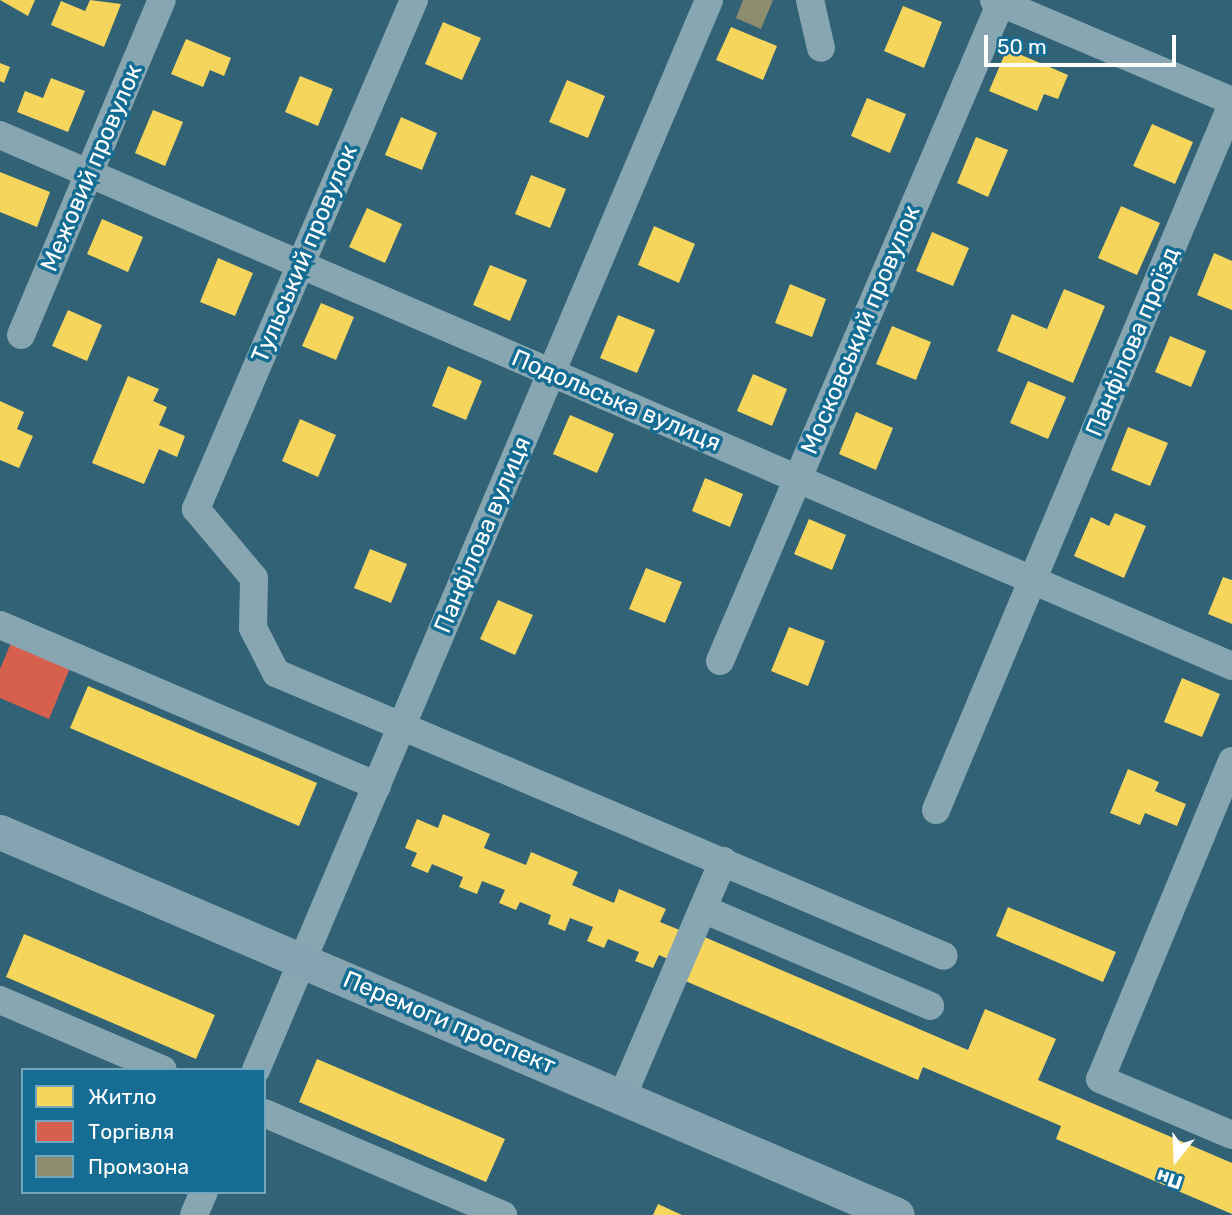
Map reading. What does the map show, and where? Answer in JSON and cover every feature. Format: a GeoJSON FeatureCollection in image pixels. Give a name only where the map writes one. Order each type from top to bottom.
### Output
{"type":"FeatureCollection","features":[{"type":"Feature","properties":{"kind":"main road","name":"Перемоги проспект"},"geometry":{"type":"LineString","coordinates":[[0,832],[897,1215]]}},
{"type":"Feature","properties":{"kind":"street","name":"Межовий провулок"},"geometry":{"type":"LineString","coordinates":[[21,335],[162,0]]}},
{"type":"Feature","properties":{"kind":"street","name":"Тульський провулок"},"geometry":{"type":"LineString","coordinates":[[402,726],[276,673],[253,628],[254,578],[196,509],[414,0]]}},
{"type":"Feature","properties":{"kind":"street","name":"Панфілова вулиця"},"geometry":{"type":"LineString","coordinates":[[258,1068],[709,0]]}},
{"type":"Feature","properties":{"kind":"street"},"geometry":{"type":"LineString","coordinates":[[810,0],[821,48]]}},
{"type":"Feature","properties":{"kind":"street"},"geometry":{"type":"LineString","coordinates":[[999,1],[1232,102]]}},
{"type":"Feature","properties":{"kind":"street","name":"Московський провулок"},"geometry":{"type":"LineString","coordinates":[[720,661],[999,1]]}},
{"type":"Feature","properties":{"kind":"street","name":"Панфілова проїзд"},"geometry":{"type":"LineString","coordinates":[[936,810],[1232,102]]}},
{"type":"Feature","properties":{"kind":"street","name":"Подольська вулиця"},"geometry":{"type":"LineString","coordinates":[[0,135],[1232,666]]}},
{"type":"Feature","properties":{"kind":"street"},"geometry":{"type":"LineString","coordinates":[[0,625],[377,786]]}},
{"type":"Feature","properties":{"kind":"street"},"geometry":{"type":"LineString","coordinates":[[402,726],[944,957]]}},
{"type":"Feature","properties":{"kind":"street"},"geometry":{"type":"LineString","coordinates":[[1232,761],[1100,1079],[1232,1135]]}},
{"type":"Feature","properties":{"kind":"street"},"geometry":{"type":"LineString","coordinates":[[622,1097],[723,861]]}},
{"type":"Feature","properties":{"kind":"street"},"geometry":{"type":"LineString","coordinates":[[703,909],[930,1006]]}},
{"type":"Feature","properties":{"kind":"street"},"geometry":{"type":"LineString","coordinates":[[0,1000],[158,1068]]}},
{"type":"Feature","properties":{"kind":"street"},"geometry":{"type":"LineString","coordinates":[[266,1114],[503,1215]]}},
{"type":"Feature","properties":{"kind":"street"},"geometry":{"type":"LineString","coordinates":[[194,1215],[203,1194]]}},
{"type":"Feature","properties":{"kind":"building: Житло"},"geometry":{"type":"Polygon","coordinates":[[[0,0],[35,0],[28,16],[0,0]]]}},
{"type":"Feature","properties":{"kind":"building: Житло"},"geometry":{"type":"Polygon","coordinates":[[[90,0],[121,4],[104,47],[51,25],[61,1],[85,11],[90,0]]]}},
{"type":"Feature","properties":{"kind":"building: Житло"},"geometry":{"type":"Polygon","coordinates":[[[903,6],[942,22],[924,68],[884,51],[903,6]]]}},
{"type":"Feature","properties":{"kind":"building: Житло"},"geometry":{"type":"Polygon","coordinates":[[[443,22],[481,38],[462,80],[425,64],[443,22]]]}},
{"type":"Feature","properties":{"kind":"building: Житло"},"geometry":{"type":"Polygon","coordinates":[[[731,27],[777,46],[763,80],[716,60],[731,27]]]}},
{"type":"Feature","properties":{"kind":"building: Житло"},"geometry":{"type":"Polygon","coordinates":[[[186,39],[231,58],[224,76],[210,70],[203,87],[171,74],[186,39]]]}},
{"type":"Feature","properties":{"kind":"building: Житло"},"geometry":{"type":"Polygon","coordinates":[[[1007,49],[1068,75],[1058,99],[1044,94],[1037,111],[989,91],[1007,49]]]}},
{"type":"Feature","properties":{"kind":"building: Житло"},"geometry":{"type":"Polygon","coordinates":[[[0,63],[10,67],[4,83],[0,81],[0,63]]]}},
{"type":"Feature","properties":{"kind":"building: Житло"},"geometry":{"type":"Polygon","coordinates":[[[300,76],[333,89],[318,126],[285,112],[300,76]]]}},
{"type":"Feature","properties":{"kind":"building: Житло"},"geometry":{"type":"Polygon","coordinates":[[[51,78],[85,91],[68,132],[17,112],[25,91],[43,98],[51,78]]]}},
{"type":"Feature","properties":{"kind":"building: Житло"},"geometry":{"type":"Polygon","coordinates":[[[567,80],[605,96],[588,138],[549,122],[567,80]]]}},
{"type":"Feature","properties":{"kind":"building: Житло"},"geometry":{"type":"Polygon","coordinates":[[[867,98],[906,114],[890,153],[851,136],[867,98]]]}},
{"type":"Feature","properties":{"kind":"building: Житло"},"geometry":{"type":"Polygon","coordinates":[[[153,110],[183,122],[165,166],[135,153],[153,110]]]}},
{"type":"Feature","properties":{"kind":"building: Житло"},"geometry":{"type":"Polygon","coordinates":[[[401,117],[437,133],[422,170],[385,155],[401,117]]]}},
{"type":"Feature","properties":{"kind":"building: Житло"},"geometry":{"type":"Polygon","coordinates":[[[1152,124],[1193,142],[1175,184],[1133,166],[1152,124]]]}},
{"type":"Feature","properties":{"kind":"building: Житло"},"geometry":{"type":"Polygon","coordinates":[[[976,137],[1008,150],[988,197],[957,183],[976,137]]]}},
{"type":"Feature","properties":{"kind":"building: Житло"},"geometry":{"type":"Polygon","coordinates":[[[0,172],[50,192],[37,227],[0,212],[0,172]]]}},
{"type":"Feature","properties":{"kind":"building: Житло"},"geometry":{"type":"Polygon","coordinates":[[[531,175],[566,189],[550,228],[515,214],[531,175]]]}},
{"type":"Feature","properties":{"kind":"building: Житло"},"geometry":{"type":"Polygon","coordinates":[[[1121,206],[1160,223],[1137,275],[1098,258],[1121,206]]]}},
{"type":"Feature","properties":{"kind":"building: Житло"},"geometry":{"type":"Polygon","coordinates":[[[367,208],[402,224],[385,263],[349,247],[367,208]]]}},
{"type":"Feature","properties":{"kind":"building: Житло"},"geometry":{"type":"Polygon","coordinates":[[[102,219],[143,237],[128,272],[87,254],[102,219]]]}},
{"type":"Feature","properties":{"kind":"building: Житло"},"geometry":{"type":"Polygon","coordinates":[[[654,226],[695,244],[679,283],[638,265],[654,226]]]}},
{"type":"Feature","properties":{"kind":"building: Житло"},"geometry":{"type":"Polygon","coordinates":[[[932,232],[969,248],[953,286],[916,271],[932,232]]]}},
{"type":"Feature","properties":{"kind":"building: Житло"},"geometry":{"type":"Polygon","coordinates":[[[1214,253],[1232,261],[1232,310],[1197,295],[1214,253]]]}},
{"type":"Feature","properties":{"kind":"building: Житло"},"geometry":{"type":"Polygon","coordinates":[[[218,258],[253,273],[235,316],[200,302],[218,258]]]}},
{"type":"Feature","properties":{"kind":"building: Житло"},"geometry":{"type":"Polygon","coordinates":[[[490,265],[527,280],[510,321],[473,305],[490,265]]]}},
{"type":"Feature","properties":{"kind":"building: Житло"},"geometry":{"type":"Polygon","coordinates":[[[790,284],[826,299],[812,337],[775,323],[790,284]]]}},
{"type":"Feature","properties":{"kind":"building: Житло"},"geometry":{"type":"Polygon","coordinates":[[[1064,289],[1105,306],[1073,383],[997,351],[1012,314],[1047,329],[1064,289]]]}},
{"type":"Feature","properties":{"kind":"building: Житло"},"geometry":{"type":"Polygon","coordinates":[[[321,303],[354,317],[336,360],[302,346],[321,303]]]}},
{"type":"Feature","properties":{"kind":"building: Житло"},"geometry":{"type":"Polygon","coordinates":[[[68,310],[102,325],[87,361],[52,346],[68,310]]]}},
{"type":"Feature","properties":{"kind":"building: Житло"},"geometry":{"type":"Polygon","coordinates":[[[618,315],[655,330],[637,373],[600,358],[618,315]]]}},
{"type":"Feature","properties":{"kind":"building: Житло"},"geometry":{"type":"Polygon","coordinates":[[[892,326],[931,342],[916,380],[876,364],[892,326]]]}},
{"type":"Feature","properties":{"kind":"building: Житло"},"geometry":{"type":"Polygon","coordinates":[[[1170,336],[1206,351],[1191,387],[1155,372],[1170,336]]]}},
{"type":"Feature","properties":{"kind":"building: Житло"},"geometry":{"type":"Polygon","coordinates":[[[448,366],[482,381],[466,420],[432,406],[448,366]]]}},
{"type":"Feature","properties":{"kind":"building: Житло"},"geometry":{"type":"Polygon","coordinates":[[[753,374],[787,389],[772,426],[737,411],[753,374]]]}},
{"type":"Feature","properties":{"kind":"building: Житло"},"geometry":{"type":"Polygon","coordinates":[[[128,376],[159,389],[153,401],[167,407],[159,425],[185,436],[177,457],[159,449],[144,484],[92,463],[128,376]]]}},
{"type":"Feature","properties":{"kind":"building: Житло"},"geometry":{"type":"Polygon","coordinates":[[[1028,381],[1066,397],[1048,439],[1010,423],[1028,381]]]}},
{"type":"Feature","properties":{"kind":"building: Житло"},"geometry":{"type":"Polygon","coordinates":[[[0,401],[24,412],[17,429],[33,436],[19,468],[0,460],[0,401]]]}},
{"type":"Feature","properties":{"kind":"building: Житло"},"geometry":{"type":"Polygon","coordinates":[[[856,412],[893,428],[876,470],[839,454],[856,412]]]}},
{"type":"Feature","properties":{"kind":"building: Житло"},"geometry":{"type":"Polygon","coordinates":[[[570,415],[614,434],[597,473],[553,454],[570,415]]]}},
{"type":"Feature","properties":{"kind":"building: Житло"},"geometry":{"type":"Polygon","coordinates":[[[300,419],[336,435],[318,477],[282,461],[300,419]]]}},
{"type":"Feature","properties":{"kind":"building: Житло"},"geometry":{"type":"Polygon","coordinates":[[[1128,427],[1168,443],[1150,486],[1111,470],[1128,427]]]}},
{"type":"Feature","properties":{"kind":"building: Житло"},"geometry":{"type":"Polygon","coordinates":[[[705,478],[743,494],[730,527],[692,511],[705,478]]]}},
{"type":"Feature","properties":{"kind":"building: Житло"},"geometry":{"type":"Polygon","coordinates":[[[1115,513],[1146,526],[1124,578],[1074,556],[1091,517],[1109,526],[1115,513]]]}},
{"type":"Feature","properties":{"kind":"building: Житло"},"geometry":{"type":"Polygon","coordinates":[[[809,519],[846,535],[832,570],[794,554],[809,519]]]}},
{"type":"Feature","properties":{"kind":"building: Житло"},"geometry":{"type":"Polygon","coordinates":[[[370,549],[407,564],[391,603],[354,588],[370,549]]]}},
{"type":"Feature","properties":{"kind":"building: Житло"},"geometry":{"type":"Polygon","coordinates":[[[646,568],[682,582],[665,623],[629,609],[646,568]]]}},
{"type":"Feature","properties":{"kind":"building: Житло"},"geometry":{"type":"Polygon","coordinates":[[[1223,577],[1232,580],[1232,624],[1208,614],[1223,577]]]}},
{"type":"Feature","properties":{"kind":"building: Житло"},"geometry":{"type":"Polygon","coordinates":[[[498,600],[533,615],[515,655],[480,639],[498,600]]]}},
{"type":"Feature","properties":{"kind":"building: Житло"},"geometry":{"type":"Polygon","coordinates":[[[789,627],[825,641],[808,686],[771,671],[789,627]]]}},
{"type":"Feature","properties":{"kind":"building: Житло"},"geometry":{"type":"Polygon","coordinates":[[[1182,678],[1220,694],[1202,737],[1164,722],[1182,678]]]}},
{"type":"Feature","properties":{"kind":"building: Житло"},"geometry":{"type":"Polygon","coordinates":[[[88,686],[317,783],[299,826],[70,728],[88,686]]]}},
{"type":"Feature","properties":{"kind":"building: Житло"},"geometry":{"type":"Polygon","coordinates":[[[1128,769],[1159,782],[1155,791],[1186,804],[1177,826],[1145,813],[1140,825],[1110,813],[1128,769]]]}},
{"type":"Feature","properties":{"kind":"building: Житло"},"geometry":{"type":"Polygon","coordinates":[[[443,814],[490,834],[484,848],[526,865],[531,852],[578,872],[572,885],[614,903],[619,889],[666,909],[660,922],[682,931],[670,960],[659,955],[653,968],[635,961],[639,952],[608,939],[604,948],[587,941],[593,927],[570,918],[565,931],[548,924],[551,915],[520,902],[516,910],[499,903],[505,890],[482,881],[477,894],[459,887],[463,877],[432,864],[428,873],[411,866],[417,853],[405,848],[417,819],[438,828],[443,814]]]}},
{"type":"Feature","properties":{"kind":"building: Житло"},"geometry":{"type":"Polygon","coordinates":[[[1008,907],[1116,952],[1103,982],[996,936],[1008,907]]]}},
{"type":"Feature","properties":{"kind":"building: Житло"},"geometry":{"type":"Polygon","coordinates":[[[24,934],[215,1015],[196,1059],[6,977],[24,934]]]}},
{"type":"Feature","properties":{"kind":"building: Житло"},"geometry":{"type":"Polygon","coordinates":[[[702,936],[968,1050],[985,1009],[1056,1039],[1038,1080],[1232,1163],[1232,1214],[1056,1139],[1061,1126],[923,1067],[918,1080],[683,980],[702,936]]]}},
{"type":"Feature","properties":{"kind":"building: Житло"},"geometry":{"type":"Polygon","coordinates":[[[317,1059],[505,1139],[486,1182],[299,1102],[317,1059]]]}},
{"type":"Feature","properties":{"kind":"building: Житло"},"geometry":{"type":"Polygon","coordinates":[[[658,1204],[682,1215],[653,1215],[658,1204]]]}},
{"type":"Feature","properties":{"kind":"building: Торгівля"},"geometry":{"type":"Polygon","coordinates":[[[11,643],[70,668],[49,719],[0,698],[0,669],[11,643]]]}},
{"type":"Feature","properties":{"kind":"building: Промзона"},"geometry":{"type":"Polygon","coordinates":[[[743,0],[773,0],[761,29],[736,18],[743,0]]]}}]}
